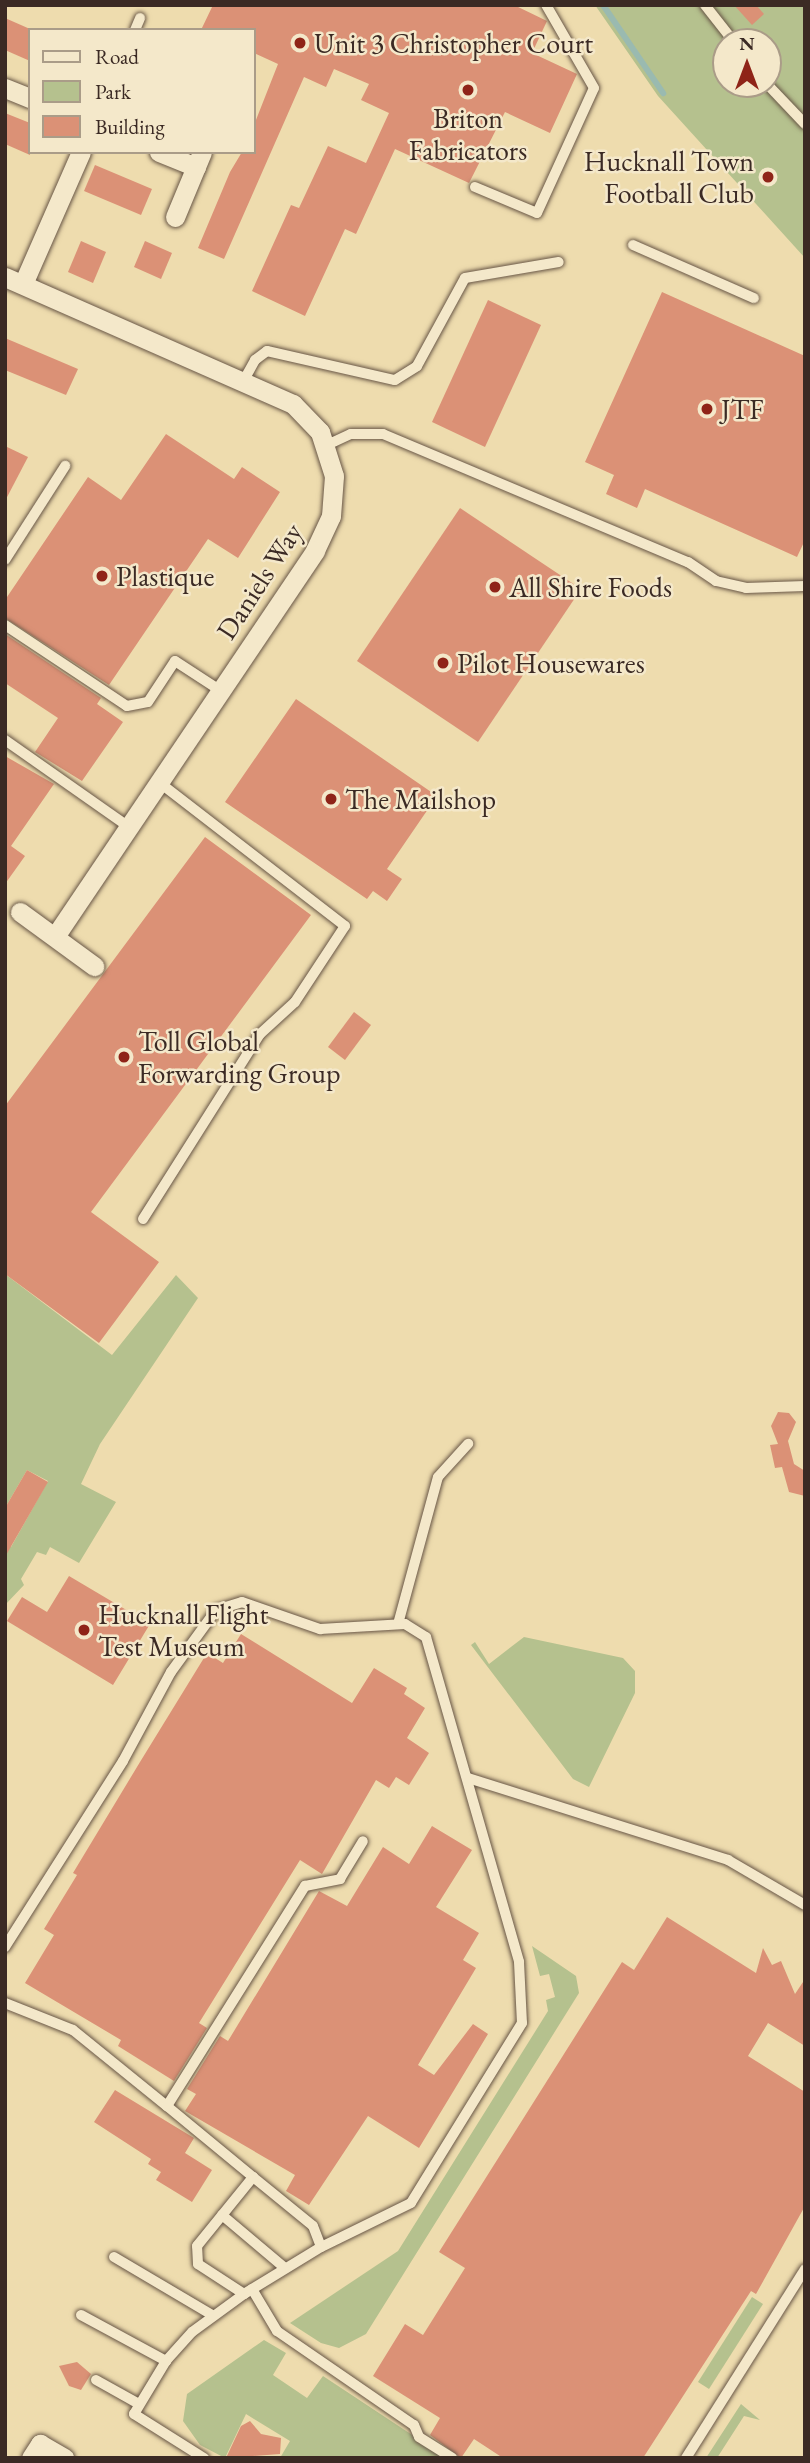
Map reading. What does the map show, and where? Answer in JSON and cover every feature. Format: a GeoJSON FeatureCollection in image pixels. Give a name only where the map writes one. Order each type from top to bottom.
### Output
{"type":"FeatureCollection","features":[{"type":"Feature","properties":{"kind":"street"},"geometry":{"type":"LineString","coordinates":[[5,88],[28,97]]}},
{"type":"Feature","properties":{"kind":"street"},"geometry":{"type":"LineString","coordinates":[[14,281],[80,154]]}},
{"type":"Feature","properties":{"kind":"street"},"geometry":{"type":"LineString","coordinates":[[169,154],[199,160],[175,217]]}},
{"type":"Feature","properties":{"kind":"street","name":"Daniels Way"},"geometry":{"type":"LineString","coordinates":[[14,281],[244,380],[299,409],[327,445],[335,493],[325,533],[55,937]]}},
{"type":"Feature","properties":{"kind":"street"},"geometry":{"type":"LineString","coordinates":[[20,912],[94,966]]}},
{"type":"Feature","properties":{"kind":"street"},"geometry":{"type":"LineString","coordinates":[[31,2458],[40,2444],[64,2458]]}},
{"type":"Feature","properties":{"kind":"lane"},"geometry":{"type":"LineString","coordinates":[[475,187],[537,213],[594,88],[546,5]]}},
{"type":"Feature","properties":{"kind":"lane"},"geometry":{"type":"LineString","coordinates":[[705,5],[723,28]]}},
{"type":"Feature","properties":{"kind":"lane"},"geometry":{"type":"LineString","coordinates":[[136,28],[140,18]]}},
{"type":"Feature","properties":{"kind":"lane"},"geometry":{"type":"LineString","coordinates":[[780,98],[805,124]]}},
{"type":"Feature","properties":{"kind":"lane"},"geometry":{"type":"LineString","coordinates":[[633,245],[754,298]]}},
{"type":"Feature","properties":{"kind":"lane"},"geometry":{"type":"LineString","coordinates":[[244,380],[254,360],[268,351],[288,352],[370,379],[395,380],[417,366],[465,278],[559,261]]}},
{"type":"Feature","properties":{"kind":"lane"},"geometry":{"type":"LineString","coordinates":[[327,445],[351,434],[383,434],[688,562],[716,580],[746,588],[805,586]]}},
{"type":"Feature","properties":{"kind":"lane"},"geometry":{"type":"LineString","coordinates":[[5,560],[65,466]]}},
{"type":"Feature","properties":{"kind":"lane"},"geometry":{"type":"LineString","coordinates":[[5,625],[127,706],[148,702],[175,661],[221,691]]}},
{"type":"Feature","properties":{"kind":"lane"},"geometry":{"type":"LineString","coordinates":[[5,740],[129,827]]}},
{"type":"Feature","properties":{"kind":"lane"},"geometry":{"type":"LineString","coordinates":[[143,1219],[260,1034],[295,1002],[345,926],[159,782]]}},
{"type":"Feature","properties":{"kind":"lane"},"geometry":{"type":"LineString","coordinates":[[398,1624],[438,1477],[468,1444]]}},
{"type":"Feature","properties":{"kind":"lane"},"geometry":{"type":"LineString","coordinates":[[5,1947],[136,1739],[171,1672],[216,1610],[233,1602],[250,1603],[320,1629],[398,1624],[415,1628],[430,1644],[519,1962],[522,2023],[411,2203],[321,2247],[248,2291],[212,2315],[166,2361],[134,2414],[204,2458]]}},
{"type":"Feature","properties":{"kind":"lane"},"geometry":{"type":"LineString","coordinates":[[468,1778],[728,1860],[805,1905]]}},
{"type":"Feature","properties":{"kind":"lane"},"geometry":{"type":"LineString","coordinates":[[167,2106],[305,1886],[340,1879],[362,1841]]}},
{"type":"Feature","properties":{"kind":"lane"},"geometry":{"type":"LineString","coordinates":[[5,2003],[74,2030],[313,2226],[321,2247]]}},
{"type":"Feature","properties":{"kind":"lane"},"geometry":{"type":"LineString","coordinates":[[253,2177],[197,2246],[198,2264],[248,2291],[277,2331],[414,2425],[419,2437],[452,2458]]}},
{"type":"Feature","properties":{"kind":"lane"},"geometry":{"type":"LineString","coordinates":[[222,2215],[285,2268]]}},
{"type":"Feature","properties":{"kind":"lane"},"geometry":{"type":"LineString","coordinates":[[114,2257],[212,2315]]}},
{"type":"Feature","properties":{"kind":"lane"},"geometry":{"type":"LineString","coordinates":[[687,2458],[805,2269]]}},
{"type":"Feature","properties":{"kind":"lane"},"geometry":{"type":"LineString","coordinates":[[81,2315],[166,2361]]}},
{"type":"Feature","properties":{"kind":"lane"},"geometry":{"type":"LineString","coordinates":[[96,2380],[139,2404]]}},
{"type":"Feature","properties":{"kind":"green space","name":"Hucknall Town Football Club"},"geometry":{"type":"Polygon","coordinates":[[[595,5],[805,5],[805,258],[658,96],[595,5]]]}},
{"type":"Feature","properties":{"kind":"green space"},"geometry":{"type":"Polygon","coordinates":[[[5,1274],[112,1355],[176,1275],[198,1298],[100,1444],[81,1484],[116,1502],[79,1563],[50,1547],[46,1555],[37,1552],[21,1579],[24,1585],[5,1605],[5,1544],[11,1547],[48,1481],[27,1470],[5,1508],[5,1274]]]}},
{"type":"Feature","properties":{"kind":"green space"},"geometry":{"type":"Polygon","coordinates":[[[524,1637],[623,1658],[635,1671],[635,1693],[589,1787],[573,1779],[471,1645],[475,1642],[489,1664],[524,1637]]]}},
{"type":"Feature","properties":{"kind":"green space"},"geometry":{"type":"Polygon","coordinates":[[[532,1946],[576,1976],[579,1993],[366,2334],[339,2348],[321,2343],[290,2323],[398,2251],[548,2011],[546,2000],[555,1997],[549,1974],[540,1976],[532,1946]]]}},
{"type":"Feature","properties":{"kind":"green space"},"geometry":{"type":"Polygon","coordinates":[[[752,2297],[763,2304],[709,2389],[698,2382],[752,2297]]]}},
{"type":"Feature","properties":{"kind":"green space"},"geometry":{"type":"Polygon","coordinates":[[[264,2340],[286,2353],[273,2375],[307,2398],[323,2376],[447,2458],[280,2458],[290,2441],[246,2414],[225,2458],[200,2445],[183,2421],[187,2394],[264,2340]]]}},
{"type":"Feature","properties":{"kind":"green space"},"geometry":{"type":"Polygon","coordinates":[[[741,2404],[760,2420],[744,2416],[717,2458],[706,2458],[741,2404]]]}},
{"type":"Feature","properties":{"kind":"building"},"geometry":{"type":"Polygon","coordinates":[[[213,5],[514,5],[547,21],[532,53],[577,74],[550,133],[505,112],[469,183],[395,149],[356,234],[345,229],[305,316],[252,291],[291,205],[299,208],[328,146],[366,163],[389,113],[361,100],[369,84],[334,69],[326,87],[304,77],[224,259],[198,248],[230,172],[241,154],[256,154],[256,120],[278,64],[256,54],[256,28],[202,28],[213,5]]]}},
{"type":"Feature","properties":{"kind":"building"},"geometry":{"type":"Polygon","coordinates":[[[734,5],[756,5],[764,14],[752,25],[734,5]]]}},
{"type":"Feature","properties":{"kind":"building"},"geometry":{"type":"Polygon","coordinates":[[[5,18],[28,28],[28,60],[5,50],[5,18]]]}},
{"type":"Feature","properties":{"kind":"building"},"geometry":{"type":"Polygon","coordinates":[[[5,113],[28,122],[30,155],[5,144],[5,113]]]}},
{"type":"Feature","properties":{"kind":"building"},"geometry":{"type":"Polygon","coordinates":[[[95,165],[152,189],[141,215],[84,191],[95,165]]]}},
{"type":"Feature","properties":{"kind":"building"},"geometry":{"type":"Polygon","coordinates":[[[81,241],[106,252],[93,283],[68,272],[81,241]]]}},
{"type":"Feature","properties":{"kind":"building"},"geometry":{"type":"Polygon","coordinates":[[[145,241],[172,253],[161,279],[134,267],[145,241]]]}},
{"type":"Feature","properties":{"kind":"building","name":"JTF"},"geometry":{"type":"Polygon","coordinates":[[[662,292],[805,356],[805,540],[797,557],[645,489],[637,508],[606,494],[614,475],[585,462],[662,292]]]}},
{"type":"Feature","properties":{"kind":"building"},"geometry":{"type":"Polygon","coordinates":[[[488,300],[541,325],[485,447],[432,422],[488,300]]]}},
{"type":"Feature","properties":{"kind":"building"},"geometry":{"type":"Polygon","coordinates":[[[5,338],[78,369],[66,395],[5,370],[5,338]]]}},
{"type":"Feature","properties":{"kind":"building","name":"Plastique"},"geometry":{"type":"Polygon","coordinates":[[[166,434],[234,479],[242,467],[280,492],[238,558],[208,539],[109,685],[5,618],[5,600],[88,477],[121,500],[166,434]]]}},
{"type":"Feature","properties":{"kind":"building"},"geometry":{"type":"Polygon","coordinates":[[[5,446],[28,457],[5,501],[5,446]]]}},
{"type":"Feature","properties":{"kind":"building"},"geometry":{"type":"Polygon","coordinates":[[[460,508],[581,589],[478,742],[357,661],[460,508]]]}},
{"type":"Feature","properties":{"kind":"building"},"geometry":{"type":"Polygon","coordinates":[[[5,634],[101,698],[97,704],[123,722],[82,781],[35,752],[58,718],[5,683],[5,634]]]}},
{"type":"Feature","properties":{"kind":"building","name":"The Mailshop"},"geometry":{"type":"Polygon","coordinates":[[[296,699],[437,796],[387,869],[402,879],[387,901],[373,891],[367,899],[225,802],[296,699]]]}},
{"type":"Feature","properties":{"kind":"building"},"geometry":{"type":"Polygon","coordinates":[[[5,756],[54,784],[11,846],[25,856],[5,884],[5,756]]]}},
{"type":"Feature","properties":{"kind":"building","name":"Toll Global Forwarding Group"},"geometry":{"type":"Polygon","coordinates":[[[205,837],[311,915],[91,1212],[159,1262],[99,1343],[5,1274],[5,1106],[205,837]]]}},
{"type":"Feature","properties":{"kind":"building"},"geometry":{"type":"Polygon","coordinates":[[[354,1012],[371,1025],[345,1060],[328,1047],[354,1012]]]}},
{"type":"Feature","properties":{"kind":"building"},"geometry":{"type":"Polygon","coordinates":[[[778,1412],[789,1413],[796,1422],[788,1441],[794,1464],[805,1471],[805,1496],[789,1492],[782,1467],[775,1468],[770,1445],[778,1444],[771,1426],[778,1412]]]}},
{"type":"Feature","properties":{"kind":"building"},"geometry":{"type":"Polygon","coordinates":[[[27,1470],[48,1482],[5,1557],[5,1508],[27,1470]]]}},
{"type":"Feature","properties":{"kind":"building","name":"Hucknall Flight Test Museum"},"geometry":{"type":"Polygon","coordinates":[[[69,1576],[150,1624],[113,1685],[7,1621],[22,1597],[47,1612],[69,1576]]]}},
{"type":"Feature","properties":{"kind":"building"},"geometry":{"type":"Polygon","coordinates":[[[241,1634],[352,1703],[374,1668],[407,1688],[404,1694],[425,1708],[407,1738],[429,1753],[409,1785],[396,1777],[389,1788],[376,1780],[322,1874],[300,1860],[199,2023],[207,2028],[174,2081],[118,2046],[121,2040],[25,1983],[54,1935],[44,1929],[77,1875],[73,1873],[207,1653],[223,1663],[241,1634]]]}},
{"type":"Feature","properties":{"kind":"building"},"geometry":{"type":"Polygon","coordinates":[[[432,1826],[472,1850],[436,1907],[479,1933],[463,1960],[476,1968],[418,2065],[434,2075],[473,2024],[488,2034],[419,2148],[368,2116],[309,2205],[286,2191],[295,2175],[185,2111],[196,2094],[187,2089],[220,2036],[228,2041],[319,1891],[347,1906],[383,1847],[409,1864],[432,1826]]]}},
{"type":"Feature","properties":{"kind":"building"},"geometry":{"type":"Polygon","coordinates":[[[667,1917],[756,1973],[763,1948],[772,1965],[781,1961],[795,1994],[805,1979],[805,2046],[768,2023],[748,2056],[805,2092],[805,2206],[756,2294],[751,2291],[643,2458],[503,2458],[474,2439],[461,2458],[430,2435],[440,2418],[373,2376],[405,2324],[423,2335],[465,2268],[439,2252],[622,1962],[634,1970],[667,1917]]]}},
{"type":"Feature","properties":{"kind":"building"},"geometry":{"type":"Polygon","coordinates":[[[115,2090],[194,2138],[185,2153],[212,2170],[192,2202],[156,2180],[161,2172],[148,2164],[151,2159],[94,2122],[115,2090]]]}},
{"type":"Feature","properties":{"kind":"building"},"geometry":{"type":"Polygon","coordinates":[[[77,2362],[91,2374],[81,2390],[69,2386],[59,2366],[77,2362]]]}},
{"type":"Feature","properties":{"kind":"building"},"geometry":{"type":"Polygon","coordinates":[[[250,2421],[261,2434],[281,2438],[280,2454],[226,2458],[241,2426],[250,2421]]]}},
{"type":"Feature","properties":{"kind":"waterway"},"geometry":{"type":"LineString","coordinates":[[603,5],[663,93]]}},
{"type":"Feature","properties":{"kind":"place","name":"Unit 3 Christopher Court"},"geometry":{"type":"Point","coordinates":[300,43]}},
{"type":"Feature","properties":{"kind":"place","name":"Briton Fabricators"},"geometry":{"type":"Point","coordinates":[468,90]}},
{"type":"Feature","properties":{"kind":"place","name":"Hucknall Town Football Club"},"geometry":{"type":"Point","coordinates":[768,177]}},
{"type":"Feature","properties":{"kind":"place","name":"JTF"},"geometry":{"type":"Point","coordinates":[707,409]}},
{"type":"Feature","properties":{"kind":"place","name":"Plastique"},"geometry":{"type":"Point","coordinates":[102,576]}},
{"type":"Feature","properties":{"kind":"place","name":"All Shire Foods"},"geometry":{"type":"Point","coordinates":[495,587]}},
{"type":"Feature","properties":{"kind":"place","name":"Pilot Housewares"},"geometry":{"type":"Point","coordinates":[443,663]}},
{"type":"Feature","properties":{"kind":"place","name":"The Mailshop"},"geometry":{"type":"Point","coordinates":[331,799]}},
{"type":"Feature","properties":{"kind":"place","name":"Toll Global Forwarding Group"},"geometry":{"type":"Point","coordinates":[124,1057]}},
{"type":"Feature","properties":{"kind":"place","name":"Hucknall Flight Test Museum"},"geometry":{"type":"Point","coordinates":[84,1630]}}]}
